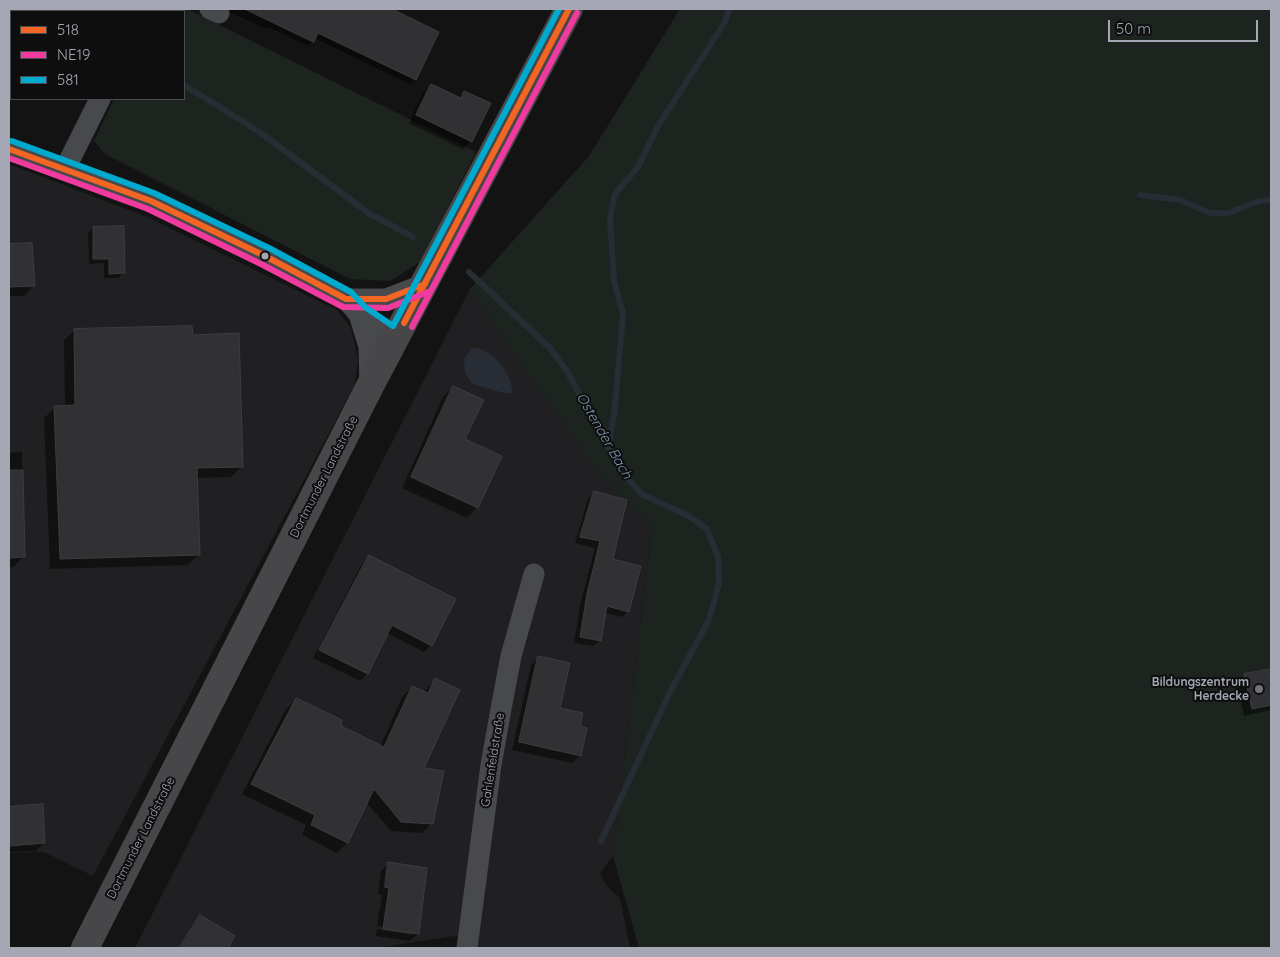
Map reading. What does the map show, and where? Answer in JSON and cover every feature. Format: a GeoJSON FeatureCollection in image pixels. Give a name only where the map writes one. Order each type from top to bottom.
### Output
{"type":"FeatureCollection","features":[{"type":"Feature","properties":{"kind":"main road","name":"Dortmunder Landstraße"},"geometry":{"type":"LineString","coordinates":[[85,948],[370,386],[570,9]]}},
{"type":"Feature","properties":{"kind":"street"},"geometry":{"type":"LineString","coordinates":[[66,169],[100,100]]}},
{"type":"Feature","properties":{"kind":"street"},"geometry":{"type":"LineString","coordinates":[[9,149],[151,201],[264,256],[353,306],[396,339]]}},
{"type":"Feature","properties":{"kind":"street"},"geometry":{"type":"LineString","coordinates":[[353,306],[386,299],[425,284]]}},
{"type":"Feature","properties":{"kind":"street"},"geometry":{"type":"LineString","coordinates":[[353,306],[369,347],[370,386]]}},
{"type":"Feature","properties":{"kind":"street","name":"Gahlenfeldstraße"},"geometry":{"type":"LineString","coordinates":[[467,948],[493,756],[511,656],[534,574]]}},
{"type":"Feature","properties":{"kind":"shaded area"},"geometry":{"type":"Polygon","coordinates":[[[187,9],[476,152],[421,261],[391,281],[350,279],[105,154],[94,141],[114,100],[185,100],[185,10],[158,10],[187,9]]]}},
{"type":"Feature","properties":{"kind":"shaded area"},"geometry":{"type":"Polygon","coordinates":[[[680,9],[1271,9],[1271,948],[639,948],[613,856],[652,526],[595,470],[470,289],[589,156],[680,9]]]}},
{"type":"Feature","properties":{"kind":"shaded area"},"geometry":{"type":"Polygon","coordinates":[[[9,164],[147,217],[337,310],[351,328],[358,359],[355,384],[93,876],[44,852],[9,853],[9,164]]]}},
{"type":"Feature","properties":{"kind":"shaded area"},"geometry":{"type":"Polygon","coordinates":[[[470,289],[595,470],[652,526],[613,856],[600,873],[607,886],[620,898],[630,948],[467,948],[468,934],[376,948],[135,948],[470,289]]]}},
{"type":"Feature","properties":{"kind":"shaded area"},"geometry":{"type":"Polygon","coordinates":[[[472,348],[487,352],[500,363],[505,370],[513,393],[499,392],[472,384],[465,373],[464,359],[472,348]]]}},
{"type":"Feature","properties":{"kind":"building"},"geometry":{"type":"Polygon","coordinates":[[[245,9],[392,9],[439,32],[416,80],[318,33],[314,42],[245,9]]]}},
{"type":"Feature","properties":{"kind":"building"},"geometry":{"type":"Polygon","coordinates":[[[431,84],[461,98],[464,91],[491,103],[472,142],[416,115],[431,84]]]}},
{"type":"Feature","properties":{"kind":"building"},"geometry":{"type":"Polygon","coordinates":[[[124,226],[125,273],[109,274],[109,259],[93,259],[93,227],[124,226]]]}},
{"type":"Feature","properties":{"kind":"building"},"geometry":{"type":"Polygon","coordinates":[[[32,243],[35,286],[9,287],[9,244],[32,243]]]}},
{"type":"Feature","properties":{"kind":"building"},"geometry":{"type":"Polygon","coordinates":[[[192,326],[193,335],[239,333],[243,467],[197,468],[200,555],[60,559],[54,406],[75,405],[74,329],[192,326]]]}},
{"type":"Feature","properties":{"kind":"building"},"geometry":{"type":"Polygon","coordinates":[[[453,386],[484,400],[465,439],[502,456],[478,508],[411,477],[453,386]]]}},
{"type":"Feature","properties":{"kind":"building"},"geometry":{"type":"Polygon","coordinates":[[[9,470],[23,470],[25,557],[9,558],[9,470]]]}},
{"type":"Feature","properties":{"kind":"building"},"geometry":{"type":"Polygon","coordinates":[[[594,491],[627,500],[613,559],[641,566],[629,612],[607,606],[601,641],[580,637],[587,594],[600,541],[580,537],[594,491]]]}},
{"type":"Feature","properties":{"kind":"building"},"geometry":{"type":"Polygon","coordinates":[[[369,555],[456,599],[432,646],[392,625],[368,674],[319,650],[369,555]]]}},
{"type":"Feature","properties":{"kind":"building"},"geometry":{"type":"Polygon","coordinates":[[[538,656],[570,663],[560,708],[583,713],[580,726],[587,728],[581,756],[519,742],[538,656]]]}},
{"type":"Feature","properties":{"kind":"building","name":"Bildungszentrum Herdecke"},"geometry":{"type":"Polygon","coordinates":[[[1271,669],[1271,705],[1252,709],[1244,674],[1271,669]]]}},
{"type":"Feature","properties":{"kind":"building"},"geometry":{"type":"Polygon","coordinates":[[[435,678],[460,690],[424,768],[444,771],[433,824],[401,822],[374,789],[348,843],[311,825],[315,815],[251,784],[296,698],[342,720],[341,726],[384,747],[412,686],[428,693],[435,678]]]}},
{"type":"Feature","properties":{"kind":"building"},"geometry":{"type":"Polygon","coordinates":[[[43,804],[45,843],[9,846],[9,807],[43,804]]]}},
{"type":"Feature","properties":{"kind":"building"},"geometry":{"type":"Polygon","coordinates":[[[388,862],[427,868],[419,934],[383,929],[389,888],[385,887],[388,862]]]}},
{"type":"Feature","properties":{"kind":"building"},"geometry":{"type":"Polygon","coordinates":[[[200,915],[235,936],[228,948],[179,948],[200,915]]]}},
{"type":"Feature","properties":{"kind":"waterway"},"geometry":{"type":"LineString","coordinates":[[609,445],[615,407],[623,313],[614,281],[610,218],[615,194],[638,167],[658,126],[725,22],[729,9]]}},
{"type":"Feature","properties":{"kind":"waterway"},"geometry":{"type":"LineString","coordinates":[[185,86],[258,131],[370,214],[413,237]]}},
{"type":"Feature","properties":{"kind":"waterway"},"geometry":{"type":"LineString","coordinates":[[1140,195],[1180,200],[1210,213],[1228,213],[1259,201],[1271,200]]}},
{"type":"Feature","properties":{"kind":"waterway","name":"Ostender Bach"},"geometry":{"type":"LineString","coordinates":[[469,272],[550,348],[568,373],[622,473],[643,495],[687,515],[707,529],[718,557],[719,583],[709,620],[670,692],[601,841]]}},
{"type":"Feature","properties":{"kind":"transit line","name":"581"},"geometry":{"type":"LineString","coordinates":[[12,141],[154,193],[269,248],[351,292],[365,307],[393,326],[559,9]]}},
{"type":"Feature","properties":{"kind":"transit line","name":"518"},"geometry":{"type":"LineString","coordinates":[[404,323],[569,9]]}},
{"type":"Feature","properties":{"kind":"transit line","name":"NE19"},"geometry":{"type":"LineString","coordinates":[[412,327],[577,13]]}},
{"type":"Feature","properties":{"kind":"transit line","name":"518"},"geometry":{"type":"LineString","coordinates":[[9,149],[151,201],[265,256],[346,299],[386,299],[425,284]]}},
{"type":"Feature","properties":{"kind":"transit line","name":"NE19"},"geometry":{"type":"LineString","coordinates":[[9,158],[148,209],[261,264],[343,307],[388,308],[428,292]]}},
{"type":"Feature","properties":{"kind":"place","name":"Bildungszentrum Herdecke"},"geometry":{"type":"Point","coordinates":[1259,689]}}]}
